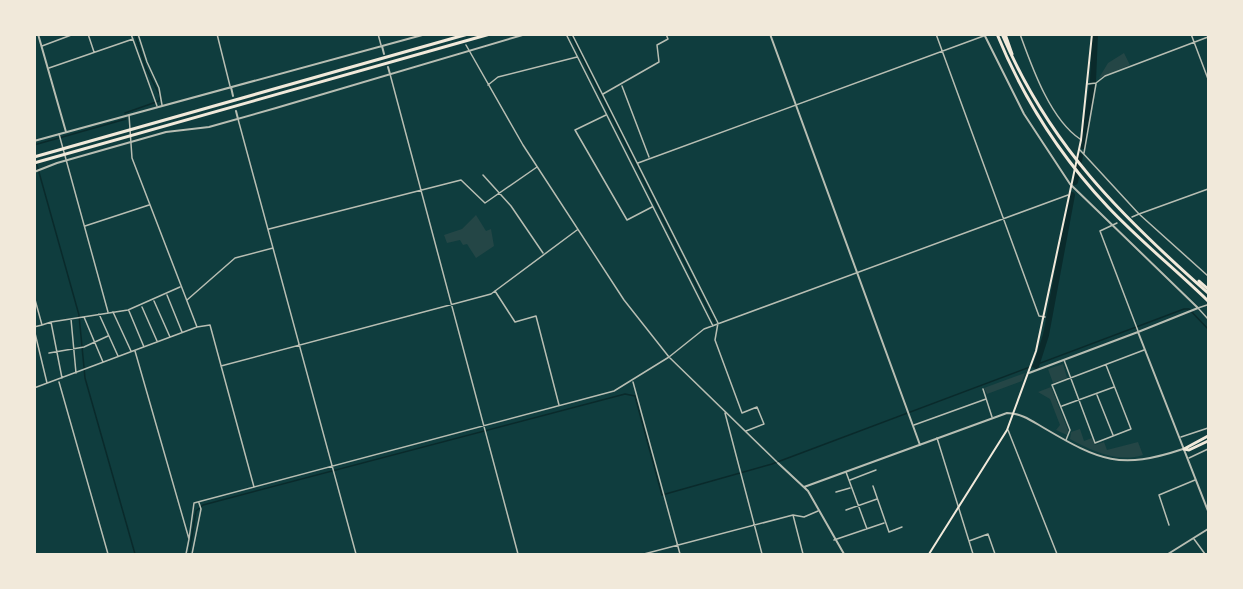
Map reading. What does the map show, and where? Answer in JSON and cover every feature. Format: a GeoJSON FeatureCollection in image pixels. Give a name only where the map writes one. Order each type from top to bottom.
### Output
{"type":"FeatureCollection","features":[{"type":"Feature","properties":{"kind":"highway"},"geometry":{"type":"LineString","coordinates":[[34,157],[468,34]]}},
{"type":"Feature","properties":{"kind":"highway"},"geometry":{"type":"LineString","coordinates":[[34,163],[490,34]]}},
{"type":"Feature","properties":{"kind":"highway"},"geometry":{"type":"LineString","coordinates":[[997,34],[1034,110],[1080,175],[1127,226],[1207,301]]}},
{"type":"Feature","properties":{"kind":"highway"},"geometry":{"type":"LineString","coordinates":[[1003,34],[1039,107],[1081,168],[1112,203],[1178,266],[1209,291]]}},
{"type":"Feature","properties":{"kind":"highway"},"geometry":{"type":"LineString","coordinates":[[1184,449],[1209,436]]}},
{"type":"Feature","properties":{"kind":"highway"},"geometry":{"type":"LineString","coordinates":[[1184,449],[1189,450],[1209,441]]}},
{"type":"Feature","properties":{"kind":"main road"},"geometry":{"type":"LineString","coordinates":[[929,555],[1007,430],[1030,372],[1045,317],[1081,140],[1092,34]]}},
{"type":"Feature","properties":{"kind":"street"},"geometry":{"type":"LineString","coordinates":[[38,34],[66,132]]}},
{"type":"Feature","properties":{"kind":"street"},"geometry":{"type":"LineString","coordinates":[[41,46],[74,34]]}},
{"type":"Feature","properties":{"kind":"street"},"geometry":{"type":"LineString","coordinates":[[88,34],[94,52]]}},
{"type":"Feature","properties":{"kind":"street"},"geometry":{"type":"LineString","coordinates":[[131,34],[157,105]]}},
{"type":"Feature","properties":{"kind":"street"},"geometry":{"type":"LineString","coordinates":[[138,34],[147,63],[159,88],[162,105]]}},
{"type":"Feature","properties":{"kind":"street"},"geometry":{"type":"LineString","coordinates":[[217,34],[233,96]]}},
{"type":"Feature","properties":{"kind":"street"},"geometry":{"type":"LineString","coordinates":[[378,34],[384,54]]}},
{"type":"Feature","properties":{"kind":"street"},"geometry":{"type":"LineString","coordinates":[[34,141],[60,137],[66,132],[157,105],[426,34]]}},
{"type":"Feature","properties":{"kind":"street"},"geometry":{"type":"LineString","coordinates":[[37,171],[66,160],[183,128],[209,127],[238,119],[526,34]]}},
{"type":"Feature","properties":{"kind":"street"},"geometry":{"type":"LineString","coordinates":[[567,34],[715,325]]}},
{"type":"Feature","properties":{"kind":"street"},"geometry":{"type":"LineString","coordinates":[[572,34],[715,325],[715,340],[742,413],[757,407],[764,424],[746,432]]}},
{"type":"Feature","properties":{"kind":"street"},"geometry":{"type":"LineString","coordinates":[[602,94],[659,62],[657,45],[668,39],[666,34]]}},
{"type":"Feature","properties":{"kind":"street"},"geometry":{"type":"LineString","coordinates":[[770,34],[920,445]]}},
{"type":"Feature","properties":{"kind":"street"},"geometry":{"type":"LineString","coordinates":[[936,34],[1039,316],[1045,317]]}},
{"type":"Feature","properties":{"kind":"street"},"geometry":{"type":"LineString","coordinates":[[637,163],[989,34]]}},
{"type":"Feature","properties":{"kind":"street"},"geometry":{"type":"LineString","coordinates":[[1020,34],[1041,87],[1070,132],[1081,140]]}},
{"type":"Feature","properties":{"kind":"street"},"geometry":{"type":"LineString","coordinates":[[1191,34],[1209,79]]}},
{"type":"Feature","properties":{"kind":"street"},"geometry":{"type":"LineString","coordinates":[[985,35],[1024,114],[1071,184],[1110,225],[1209,319]]}},
{"type":"Feature","properties":{"kind":"street"},"geometry":{"type":"LineString","coordinates":[[1088,84],[1096,83],[1105,76],[1209,37]]}},
{"type":"Feature","properties":{"kind":"street"},"geometry":{"type":"LineString","coordinates":[[47,69],[133,39]]}},
{"type":"Feature","properties":{"kind":"street"},"geometry":{"type":"LineString","coordinates":[[466,45],[537,167],[624,300],[669,357],[804,487],[844,555]]}},
{"type":"Feature","properties":{"kind":"street"},"geometry":{"type":"LineString","coordinates":[[488,85],[498,77],[578,56]]}},
{"type":"Feature","properties":{"kind":"street"},"geometry":{"type":"LineString","coordinates":[[387,67],[518,555]]}},
{"type":"Feature","properties":{"kind":"street"},"geometry":{"type":"LineString","coordinates":[[1084,154],[1096,83]]}},
{"type":"Feature","properties":{"kind":"street"},"geometry":{"type":"LineString","coordinates":[[621,85],[649,158]]}},
{"type":"Feature","properties":{"kind":"street"},"geometry":{"type":"LineString","coordinates":[[237,111],[356,555]]}},
{"type":"Feature","properties":{"kind":"street"},"geometry":{"type":"LineString","coordinates":[[607,114],[575,130],[627,220],[653,206]]}},
{"type":"Feature","properties":{"kind":"street"},"geometry":{"type":"LineString","coordinates":[[129,115],[132,158],[197,327]]}},
{"type":"Feature","properties":{"kind":"street"},"geometry":{"type":"LineString","coordinates":[[60,137],[108,312]]}},
{"type":"Feature","properties":{"kind":"street"},"geometry":{"type":"LineString","coordinates":[[1079,148],[1139,214],[1209,276]]}},
{"type":"Feature","properties":{"kind":"street"},"geometry":{"type":"LineString","coordinates":[[269,229],[461,180],[482,202],[485,202],[537,167]]}},
{"type":"Feature","properties":{"kind":"street"},"geometry":{"type":"LineString","coordinates":[[483,175],[543,254]]}},
{"type":"Feature","properties":{"kind":"street"},"geometry":{"type":"LineString","coordinates":[[1132,217],[1209,189]]}},
{"type":"Feature","properties":{"kind":"street"},"geometry":{"type":"LineString","coordinates":[[186,555],[194,503],[333,469],[614,391],[669,357],[704,329],[1068,195]]}},
{"type":"Feature","properties":{"kind":"street"},"geometry":{"type":"LineString","coordinates":[[84,226],[149,205]]}},
{"type":"Feature","properties":{"kind":"street"},"geometry":{"type":"LineString","coordinates":[[1117,223],[1100,231],[1209,511]]}},
{"type":"Feature","properties":{"kind":"street"},"geometry":{"type":"LineString","coordinates":[[222,366],[495,291],[578,229]]}},
{"type":"Feature","properties":{"kind":"street"},"geometry":{"type":"LineString","coordinates":[[187,300],[235,258],[274,248]]}},
{"type":"Feature","properties":{"kind":"street"},"geometry":{"type":"LineString","coordinates":[[47,384],[34,328],[51,322],[128,310],[142,306],[181,287]]}},
{"type":"Feature","properties":{"kind":"street"},"geometry":{"type":"LineString","coordinates":[[495,291],[515,322],[536,316],[559,406]]}},
{"type":"Feature","properties":{"kind":"street"},"geometry":{"type":"LineString","coordinates":[[167,294],[182,332]]}},
{"type":"Feature","properties":{"kind":"street"},"geometry":{"type":"LineString","coordinates":[[34,296],[42,325]]}},
{"type":"Feature","properties":{"kind":"street"},"geometry":{"type":"LineString","coordinates":[[154,300],[170,337]]}},
{"type":"Feature","properties":{"kind":"street"},"geometry":{"type":"LineString","coordinates":[[1030,372],[1191,311],[1207,301]]}},
{"type":"Feature","properties":{"kind":"street"},"geometry":{"type":"LineString","coordinates":[[142,306],[157,342]]}},
{"type":"Feature","properties":{"kind":"street"},"geometry":{"type":"LineString","coordinates":[[128,310],[144,347]]}},
{"type":"Feature","properties":{"kind":"street"},"geometry":{"type":"LineString","coordinates":[[113,312],[131,352]]}},
{"type":"Feature","properties":{"kind":"street"},"geometry":{"type":"LineString","coordinates":[[99,314],[118,357]]}},
{"type":"Feature","properties":{"kind":"street"},"geometry":{"type":"LineString","coordinates":[[81,317],[104,363]]}},
{"type":"Feature","properties":{"kind":"street"},"geometry":{"type":"LineString","coordinates":[[71,319],[76,374]]}},
{"type":"Feature","properties":{"kind":"street"},"geometry":{"type":"LineString","coordinates":[[51,322],[62,379]]}},
{"type":"Feature","properties":{"kind":"street"},"geometry":{"type":"LineString","coordinates":[[34,388],[182,332],[210,326],[254,488]]}},
{"type":"Feature","properties":{"kind":"street"},"geometry":{"type":"LineString","coordinates":[[49,353],[82,347],[108,336]]}},
{"type":"Feature","properties":{"kind":"street"},"geometry":{"type":"LineString","coordinates":[[1065,441],[1070,430],[1052,385],[1145,350]]}},
{"type":"Feature","properties":{"kind":"street"},"geometry":{"type":"LineString","coordinates":[[135,351],[189,538]]}},
{"type":"Feature","properties":{"kind":"street"},"geometry":{"type":"LineString","coordinates":[[1064,360],[1095,443],[1131,429],[1106,365]]}},
{"type":"Feature","properties":{"kind":"street"},"geometry":{"type":"LineString","coordinates":[[58,380],[108,555]]}},
{"type":"Feature","properties":{"kind":"street"},"geometry":{"type":"LineString","coordinates":[[633,381],[680,555]]}},
{"type":"Feature","properties":{"kind":"street"},"geometry":{"type":"LineString","coordinates":[[1060,406],[1115,387]]}},
{"type":"Feature","properties":{"kind":"street"},"geometry":{"type":"LineString","coordinates":[[982,388],[993,418]]}},
{"type":"Feature","properties":{"kind":"street"},"geometry":{"type":"LineString","coordinates":[[1096,393],[1113,436]]}},
{"type":"Feature","properties":{"kind":"street"},"geometry":{"type":"LineString","coordinates":[[912,425],[986,399]]}},
{"type":"Feature","properties":{"kind":"street"},"geometry":{"type":"LineString","coordinates":[[725,412],[762,555]]}},
{"type":"Feature","properties":{"kind":"street"},"geometry":{"type":"LineString","coordinates":[[804,487],[993,418],[1015,413],[1101,458],[1117,461],[1149,460],[1184,449]]}},
{"type":"Feature","properties":{"kind":"street"},"geometry":{"type":"LineString","coordinates":[[1180,438],[1209,428]]}},
{"type":"Feature","properties":{"kind":"street"},"geometry":{"type":"LineString","coordinates":[[1007,430],[1010,431],[1057,555]]}},
{"type":"Feature","properties":{"kind":"street"},"geometry":{"type":"LineString","coordinates":[[937,438],[973,555]]}},
{"type":"Feature","properties":{"kind":"street"},"geometry":{"type":"LineString","coordinates":[[1188,458],[1209,449]]}},
{"type":"Feature","properties":{"kind":"street"},"geometry":{"type":"LineString","coordinates":[[864,465],[867,473]]}},
{"type":"Feature","properties":{"kind":"street"},"geometry":{"type":"LineString","coordinates":[[849,481],[876,470]]}},
{"type":"Feature","properties":{"kind":"street"},"geometry":{"type":"LineString","coordinates":[[845,471],[867,529]]}},
{"type":"Feature","properties":{"kind":"street"},"geometry":{"type":"LineString","coordinates":[[1169,525],[1159,495],[1196,480]]}},
{"type":"Feature","properties":{"kind":"street"},"geometry":{"type":"LineString","coordinates":[[873,486],[889,532],[902,527]]}},
{"type":"Feature","properties":{"kind":"street"},"geometry":{"type":"LineString","coordinates":[[836,492],[851,487]]}},
{"type":"Feature","properties":{"kind":"street"},"geometry":{"type":"LineString","coordinates":[[846,510],[878,499]]}},
{"type":"Feature","properties":{"kind":"street"},"geometry":{"type":"LineString","coordinates":[[192,555],[201,508],[199,503]]}},
{"type":"Feature","properties":{"kind":"street"},"geometry":{"type":"LineString","coordinates":[[644,555],[792,515],[804,517],[818,511]]}},
{"type":"Feature","properties":{"kind":"street"},"geometry":{"type":"LineString","coordinates":[[792,515],[803,555]]}},
{"type":"Feature","properties":{"kind":"street"},"geometry":{"type":"LineString","coordinates":[[834,540],[886,522]]}},
{"type":"Feature","properties":{"kind":"street"},"geometry":{"type":"LineString","coordinates":[[1168,555],[1209,529]]}},
{"type":"Feature","properties":{"kind":"street"},"geometry":{"type":"LineString","coordinates":[[968,542],[988,534],[995,555]]}},
{"type":"Feature","properties":{"kind":"street"},"geometry":{"type":"LineString","coordinates":[[1194,539],[1205,555]]}},
{"type":"Feature","properties":{"kind":"shaded area"},"geometry":{"type":"Polygon","coordinates":[[[1124,53],[1130,65],[1099,78],[1108,63],[1124,53]]]}},
{"type":"Feature","properties":{"kind":"shaded area"},"geometry":{"type":"Polygon","coordinates":[[[476,215],[486,231],[491,229],[494,246],[476,258],[467,244],[463,245],[460,240],[447,243],[444,235],[462,229],[476,215]]]}},
{"type":"Feature","properties":{"kind":"shaded area"},"geometry":{"type":"Polygon","coordinates":[[[1063,364],[1067,378],[1053,383],[1048,369],[1063,364]]]}},
{"type":"Feature","properties":{"kind":"shaded area"},"geometry":{"type":"Polygon","coordinates":[[[1025,373],[1022,381],[987,394],[984,388],[1025,373]]]}},
{"type":"Feature","properties":{"kind":"shaded area"},"geometry":{"type":"Polygon","coordinates":[[[1051,387],[1068,430],[1067,435],[1056,430],[1060,425],[1050,399],[1038,392],[1051,387]]]}},
{"type":"Feature","properties":{"kind":"shaded area"},"geometry":{"type":"Polygon","coordinates":[[[1080,429],[1084,441],[1092,438],[1095,445],[1104,442],[1107,450],[1138,442],[1143,455],[1115,457],[1087,448],[1070,439],[1071,432],[1080,429]]]}},
{"type":"Feature","properties":{"kind":"waterway"},"geometry":{"type":"LineString","coordinates":[[125,113],[159,101],[160,96],[146,68],[135,34]]}},
{"type":"Feature","properties":{"kind":"waterway"},"geometry":{"type":"LineString","coordinates":[[570,34],[715,323]]}},
{"type":"Feature","properties":{"kind":"waterway"},"geometry":{"type":"LineString","coordinates":[[1093,81],[1095,34]]}},
{"type":"Feature","properties":{"kind":"waterway"},"geometry":{"type":"LineString","coordinates":[[1083,146],[1092,87]]}},
{"type":"Feature","properties":{"kind":"waterway"},"geometry":{"type":"LineString","coordinates":[[34,145],[126,119]]}},
{"type":"Feature","properties":{"kind":"waterway"},"geometry":{"type":"LineString","coordinates":[[1075,182],[1080,156]]}},
{"type":"Feature","properties":{"kind":"waterway"},"geometry":{"type":"LineString","coordinates":[[35,158],[79,315],[85,378],[135,554]]}},
{"type":"Feature","properties":{"kind":"waterway"},"geometry":{"type":"LineString","coordinates":[[1036,366],[1046,335],[1072,195]]}},
{"type":"Feature","properties":{"kind":"waterway"},"geometry":{"type":"LineString","coordinates":[[189,554],[196,511],[203,505],[625,394],[635,396],[662,495],[772,464],[1184,309],[1189,309],[1208,329]]}}]}
